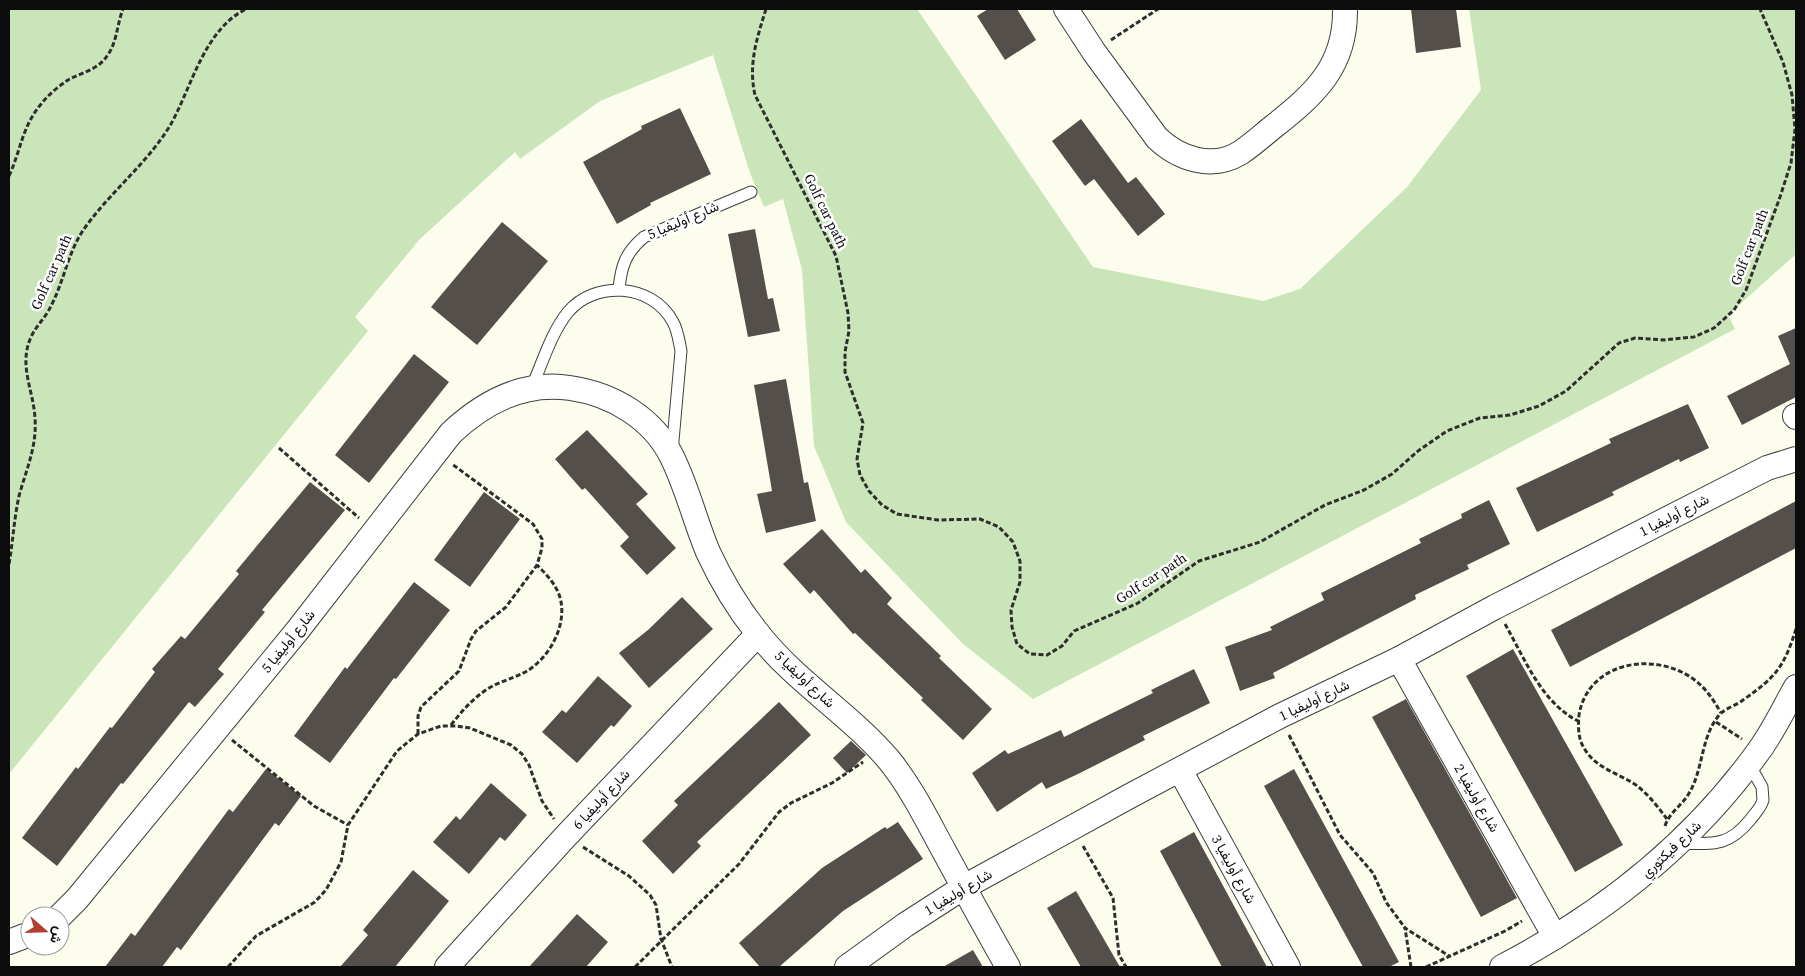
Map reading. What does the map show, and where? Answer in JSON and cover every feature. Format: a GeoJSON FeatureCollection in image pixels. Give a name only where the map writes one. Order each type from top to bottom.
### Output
{"type":"FeatureCollection","features":[{"type":"Feature","properties":{"kind":"street"},"geometry":{"type":"LineString","coordinates":[[1066,9],[1094,52],[1158,138],[1168,148],[1182,156],[1196,160],[1211,161],[1226,159],[1240,153],[1307,100],[1321,85],[1339,50],[1344,30],[1345,9]]}},
{"type":"Feature","properties":{"kind":"street","name":"شارع أوليفيا 5"},"geometry":{"type":"LineString","coordinates":[[70,907],[218,729],[435,452],[468,417],[488,404],[509,394],[532,388],[568,388],[586,390],[613,400],[636,414],[656,433],[672,456],[708,552],[739,608],[758,634],[814,690],[845,715],[880,750],[902,778],[1008,967]]}},
{"type":"Feature","properties":{"kind":"street","name":"شارع أوليفيا 1"},"geometry":{"type":"LineString","coordinates":[[847,967],[905,925],[964,887],[1280,716],[1399,659],[1495,606],[1768,468],[1796,459]]}},
{"type":"Feature","properties":{"kind":"street","name":"شارع أوليفيا 6"},"geometry":{"type":"LineString","coordinates":[[447,967],[565,837],[758,634]]}},
{"type":"Feature","properties":{"kind":"street","name":"شارع أوليفيا 2"},"geometry":{"type":"LineString","coordinates":[[1399,659],[1555,937]]}},
{"type":"Feature","properties":{"kind":"street","name":"شارع فيكتوري"},"geometry":{"type":"LineString","coordinates":[[1502,967],[1555,937],[1624,892],[1674,849],[1725,795],[1759,751],[1796,687]]}},
{"type":"Feature","properties":{"kind":"street","name":"شارع أوليفيا 3"},"geometry":{"type":"LineString","coordinates":[[1180,770],[1288,967]]}},
{"type":"Feature","properties":{"kind":"lane","name":"شارع أوليفيا 5"},"geometry":{"type":"LineString","coordinates":[[619,289],[625,258],[633,246],[644,237],[751,192]]}},
{"type":"Feature","properties":{"kind":"lane","name":"شارع أوليفيا 5"},"geometry":{"type":"LineString","coordinates":[[532,388],[568,313],[578,302],[604,290],[619,289],[642,295],[662,308],[672,320],[678,335],[681,351],[672,456]]}},
{"type":"Feature","properties":{"kind":"lane"},"geometry":{"type":"LineString","coordinates":[[1674,849],[1716,843],[1732,839],[1739,834],[1763,800],[1762,787],[1749,764]]}},
{"type":"Feature","properties":{"kind":"path"},"geometry":{"type":"LineString","coordinates":[[9,176],[16,162],[23,132],[32,116],[56,89],[99,65],[106,58],[111,50],[123,9]]}},
{"type":"Feature","properties":{"kind":"path","name":"Golf car path"},"geometry":{"type":"LineString","coordinates":[[9,564],[14,518],[35,441],[35,417],[26,376],[25,356],[30,338],[50,308],[63,280],[70,254],[82,231],[152,150],[170,125],[218,30],[232,16],[246,9]]}},
{"type":"Feature","properties":{"kind":"path","name":"Golf car path"},"geometry":{"type":"LineString","coordinates":[[766,9],[752,63],[752,80],[755,95],[836,256],[848,313],[849,331],[845,352],[845,372],[863,423],[856,459],[860,475],[869,491],[882,505],[897,514],[938,520],[980,519],[999,527],[1013,542],[1020,561],[1020,582],[1011,610],[1012,628],[1017,644],[1030,654],[1047,655],[1062,646],[1074,631],[1138,603],[1199,561],[1260,542],[1325,505],[1364,490],[1392,474],[1418,451],[1447,432],[1480,418],[1510,415],[1539,406],[1566,391],[1619,343],[1635,338],[1664,340],[1694,337],[1714,328],[1734,310],[1746,290],[1792,163],[1795,129],[1792,95],[1783,62],[1760,9]]}},
{"type":"Feature","properties":{"kind":"path"},"geometry":{"type":"LineString","coordinates":[[1094,52],[1158,9]]}},
{"type":"Feature","properties":{"kind":"path"},"geometry":{"type":"LineString","coordinates":[[279,448],[374,532]]}},
{"type":"Feature","properties":{"kind":"path"},"geometry":{"type":"LineString","coordinates":[[418,734],[418,716],[421,707],[452,680],[459,671],[476,631],[506,608],[541,557],[542,539],[533,524],[435,452]]}},
{"type":"Feature","properties":{"kind":"path"},"geometry":{"type":"LineString","coordinates":[[450,726],[476,697],[490,687],[528,671],[548,651],[560,626],[562,604],[553,583],[537,565]]}},
{"type":"Feature","properties":{"kind":"path"},"geometry":{"type":"LineString","coordinates":[[1495,606],[1546,696],[1565,714],[1578,721]]}},
{"type":"Feature","properties":{"kind":"path"},"geometry":{"type":"LineString","coordinates":[[1674,849],[1663,843],[1663,831],[1667,819],[1688,796],[1696,779],[1704,744],[1721,713],[1741,702],[1773,678],[1790,651],[1796,629]]}},
{"type":"Feature","properties":{"kind":"path"},"geometry":{"type":"LineString","coordinates":[[1667,819],[1638,787],[1621,775],[1602,767],[1591,758],[1583,747],[1578,721],[1581,704],[1597,680],[1621,666],[1635,664],[1664,666],[1692,678],[1704,688],[1721,713]]}},
{"type":"Feature","properties":{"kind":"path"},"geometry":{"type":"LineString","coordinates":[[1280,716],[1340,834],[1373,874],[1386,902],[1405,928],[1450,956]]}},
{"type":"Feature","properties":{"kind":"path"},"geometry":{"type":"LineString","coordinates":[[228,967],[256,936],[315,902],[326,890],[341,862],[348,825],[397,751],[418,734],[441,726],[470,728],[499,738],[522,754],[529,765],[542,802],[565,837],[629,876],[650,895],[659,917],[661,940],[672,967]]}},
{"type":"Feature","properties":{"kind":"path"},"geometry":{"type":"LineString","coordinates":[[218,729],[314,806],[348,825]]}},
{"type":"Feature","properties":{"kind":"path"},"geometry":{"type":"LineString","coordinates":[[635,967],[740,864],[779,812],[791,803],[847,774],[880,750]]}},
{"type":"Feature","properties":{"kind":"path"},"geometry":{"type":"LineString","coordinates":[[1073,827],[1113,898],[1119,955],[1126,967]]}},
{"type":"Feature","properties":{"kind":"path"},"geometry":{"type":"LineString","coordinates":[[1426,967],[1505,931],[1523,920],[1537,904]]}},
{"type":"Feature","properties":{"kind":"path"},"geometry":{"type":"LineString","coordinates":[[1405,928],[1411,967]]}},
{"type":"Feature","properties":{"kind":"green space"},"geometry":{"type":"Polygon","coordinates":[[[9,9],[917,9],[1093,267],[1263,301],[1300,289],[1407,187],[1481,90],[1469,9],[1796,9],[1796,254],[1728,315],[1735,329],[1033,699],[963,644],[846,522],[814,446],[802,270],[783,199],[764,207],[750,173],[713,55],[600,101],[520,159],[515,152],[420,239],[355,317],[368,331],[9,774],[9,9]]]}},
{"type":"Feature","properties":{"kind":"building"},"geometry":{"type":"Polygon","coordinates":[[[988,9],[1017,9],[1036,40],[1005,60],[977,16],[988,9]]]}},
{"type":"Feature","properties":{"kind":"building"},"geometry":{"type":"Polygon","coordinates":[[[1411,9],[1456,9],[1461,47],[1416,53],[1411,9]]]}},
{"type":"Feature","properties":{"kind":"building"},"geometry":{"type":"Polygon","coordinates":[[[680,108],[711,174],[650,203],[651,205],[617,224],[583,162],[642,129],[641,126],[680,108]]]}},
{"type":"Feature","properties":{"kind":"building"},"geometry":{"type":"Polygon","coordinates":[[[1081,119],[1128,183],[1136,177],[1165,214],[1138,236],[1094,179],[1085,186],[1052,141],[1081,119]]]}},
{"type":"Feature","properties":{"kind":"building"},"geometry":{"type":"Polygon","coordinates":[[[502,222],[548,261],[477,345],[431,307],[502,222]]]}},
{"type":"Feature","properties":{"kind":"building"},"geometry":{"type":"Polygon","coordinates":[[[755,229],[768,299],[773,298],[780,331],[748,337],[728,234],[755,229]]]}},
{"type":"Feature","properties":{"kind":"building"},"geometry":{"type":"Polygon","coordinates":[[[1796,328],[1796,397],[1742,425],[1727,396],[1790,364],[1778,336],[1796,328]]]}},
{"type":"Feature","properties":{"kind":"building"},"geometry":{"type":"Polygon","coordinates":[[[414,354],[449,382],[369,483],[335,455],[414,354]]]}},
{"type":"Feature","properties":{"kind":"building"},"geometry":{"type":"Polygon","coordinates":[[[786,379],[804,483],[808,482],[816,521],[766,533],[757,494],[772,491],[754,385],[786,379]]]}},
{"type":"Feature","properties":{"kind":"building"},"geometry":{"type":"Polygon","coordinates":[[[1688,404],[1709,448],[1680,462],[1679,459],[1612,492],[1614,495],[1537,532],[1516,488],[1611,443],[1609,439],[1688,404]]]}},
{"type":"Feature","properties":{"kind":"building"},"geometry":{"type":"Polygon","coordinates":[[[587,430],[648,494],[636,504],[676,548],[647,575],[620,546],[629,537],[585,488],[582,490],[555,459],[587,430]]]}},
{"type":"Feature","properties":{"kind":"building"},"geometry":{"type":"Polygon","coordinates":[[[310,482],[345,510],[262,610],[265,612],[218,669],[224,674],[195,707],[189,702],[123,784],[121,783],[57,866],[22,838],[76,767],[78,769],[110,727],[112,728],[155,672],[152,669],[181,636],[185,639],[239,574],[236,571],[310,482]]]}},
{"type":"Feature","properties":{"kind":"building"},"geometry":{"type":"Polygon","coordinates":[[[484,492],[520,519],[470,587],[434,560],[484,492]]]}},
{"type":"Feature","properties":{"kind":"building"},"geometry":{"type":"Polygon","coordinates":[[[1489,500],[1510,544],[1467,565],[1469,569],[1415,595],[1416,599],[1273,673],[1275,678],[1240,691],[1225,647],[1272,630],[1270,627],[1324,600],[1321,593],[1421,543],[1419,539],[1462,518],[1461,514],[1489,500]]]}},
{"type":"Feature","properties":{"kind":"building"},"geometry":{"type":"Polygon","coordinates":[[[1796,501],[1796,548],[1570,667],[1551,630],[1796,501]]]}},
{"type":"Feature","properties":{"kind":"building"},"geometry":{"type":"Polygon","coordinates":[[[822,529],[861,573],[865,569],[892,598],[887,604],[992,709],[963,740],[921,700],[923,698],[855,633],[853,634],[814,590],[810,594],[783,564],[822,529]]]}},
{"type":"Feature","properties":{"kind":"building"},"geometry":{"type":"Polygon","coordinates":[[[414,582],[450,610],[396,679],[394,678],[330,763],[294,736],[345,667],[347,669],[414,582]]]}},
{"type":"Feature","properties":{"kind":"building"},"geometry":{"type":"Polygon","coordinates":[[[682,597],[713,629],[649,688],[619,653],[648,630],[682,597]]]}},
{"type":"Feature","properties":{"kind":"building"},"geometry":{"type":"Polygon","coordinates":[[[1513,649],[1623,845],[1575,872],[1466,676],[1513,649]]]}},
{"type":"Feature","properties":{"kind":"building"},"geometry":{"type":"Polygon","coordinates":[[[1194,669],[1210,703],[1143,736],[1145,740],[1046,789],[1042,782],[997,812],[972,773],[1005,750],[1008,754],[1061,730],[1064,737],[1153,693],[1151,690],[1194,669]]]}},
{"type":"Feature","properties":{"kind":"building"},"geometry":{"type":"Polygon","coordinates":[[[598,676],[632,706],[614,727],[611,725],[577,763],[542,732],[562,710],[566,713],[598,676]]]}},
{"type":"Feature","properties":{"kind":"building"},"geometry":{"type":"Polygon","coordinates":[[[1406,699],[1517,898],[1481,917],[1372,717],[1406,699]]]}},
{"type":"Feature","properties":{"kind":"building"},"geometry":{"type":"Polygon","coordinates":[[[779,702],[811,735],[697,842],[701,846],[673,874],[642,841],[678,805],[674,801],[779,702]]]}},
{"type":"Feature","properties":{"kind":"building"},"geometry":{"type":"Polygon","coordinates":[[[851,741],[866,755],[847,773],[833,758],[851,741]]]}},
{"type":"Feature","properties":{"kind":"building"},"geometry":{"type":"Polygon","coordinates":[[[266,769],[301,796],[279,826],[275,823],[181,950],[177,947],[162,967],[105,967],[131,933],[135,936],[229,809],[233,812],[266,769]]]}},
{"type":"Feature","properties":{"kind":"building"},"geometry":{"type":"Polygon","coordinates":[[[1294,769],[1399,962],[1389,967],[1363,967],[1264,786],[1294,769]]]}},
{"type":"Feature","properties":{"kind":"building"},"geometry":{"type":"Polygon","coordinates":[[[491,783],[527,815],[505,841],[500,837],[469,874],[433,842],[456,816],[460,820],[491,783]]]}},
{"type":"Feature","properties":{"kind":"building"},"geometry":{"type":"Polygon","coordinates":[[[898,822],[923,859],[843,911],[779,967],[760,967],[739,943],[822,868],[885,827],[887,829],[898,822]]]}},
{"type":"Feature","properties":{"kind":"building"},"geometry":{"type":"Polygon","coordinates":[[[1194,832],[1267,967],[1222,967],[1160,851],[1194,832]]]}},
{"type":"Feature","properties":{"kind":"building"},"geometry":{"type":"Polygon","coordinates":[[[413,870],[449,901],[395,967],[340,967],[368,935],[363,930],[413,870]]]}},
{"type":"Feature","properties":{"kind":"building"},"geometry":{"type":"Polygon","coordinates":[[[1076,891],[1120,967],[1081,967],[1047,908],[1076,891]]]}},
{"type":"Feature","properties":{"kind":"building"},"geometry":{"type":"Polygon","coordinates":[[[577,914],[608,942],[586,967],[529,967],[577,914]]]}},
{"type":"Feature","properties":{"kind":"building"},"geometry":{"type":"Polygon","coordinates":[[[973,950],[983,967],[943,967],[973,950]]]}}]}
